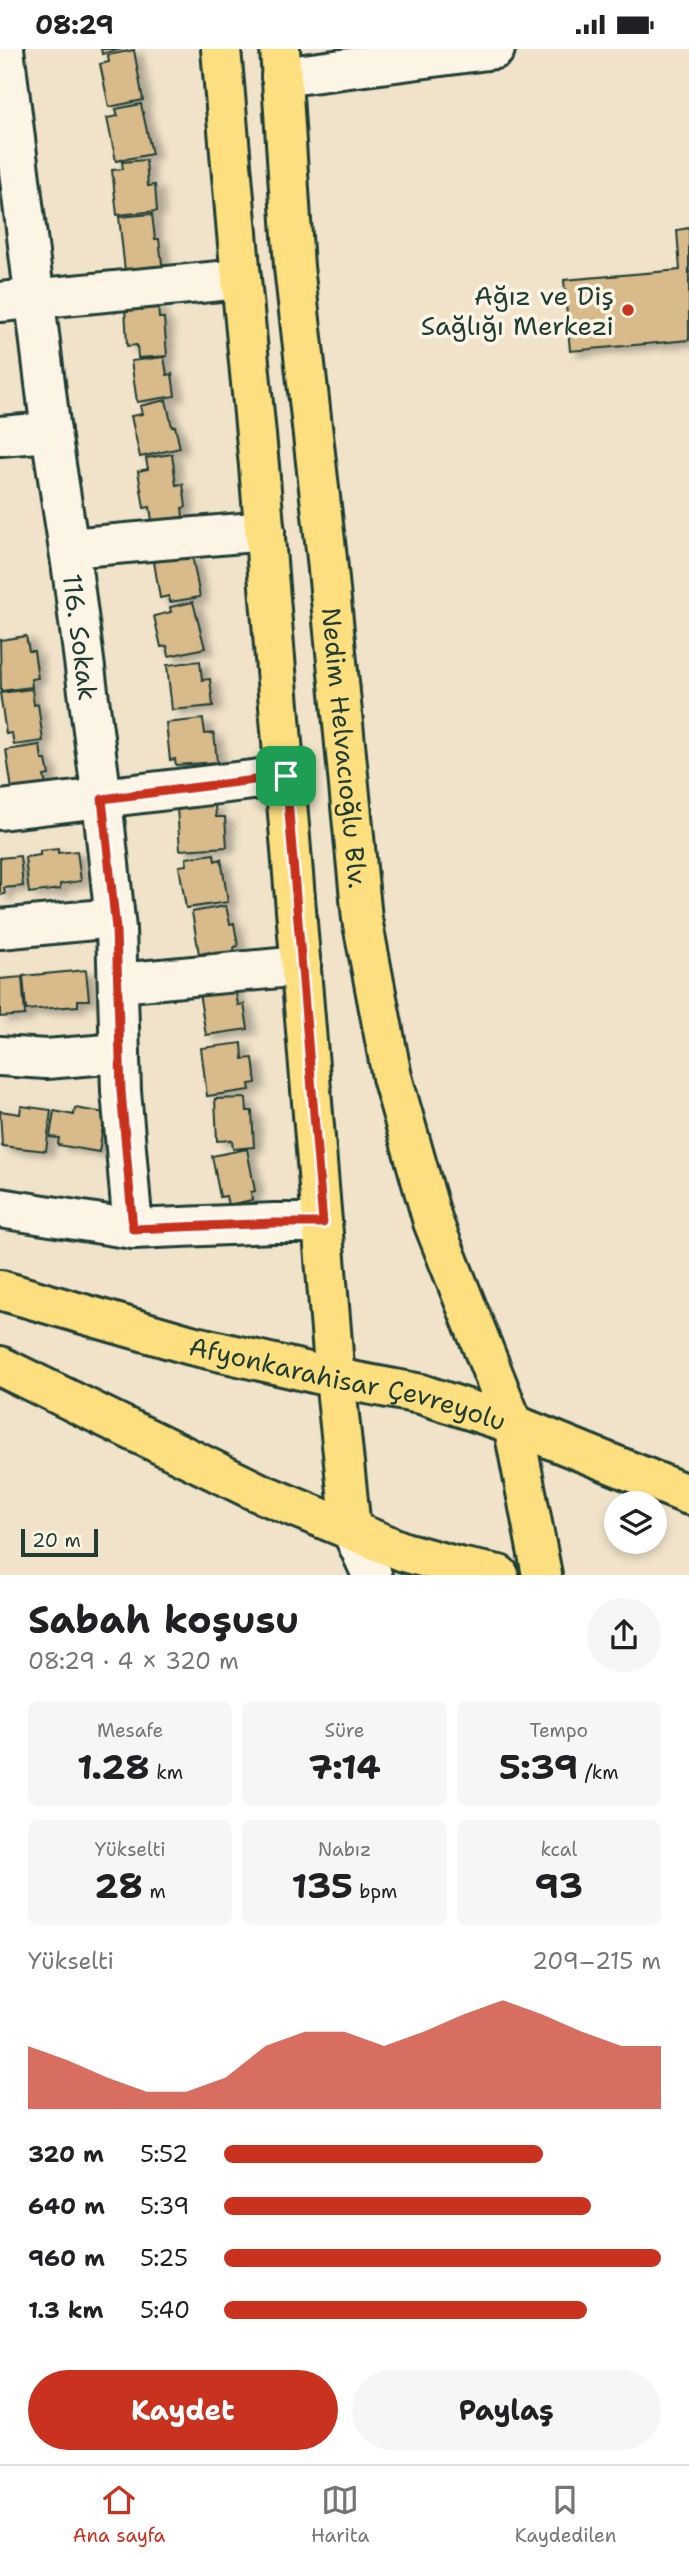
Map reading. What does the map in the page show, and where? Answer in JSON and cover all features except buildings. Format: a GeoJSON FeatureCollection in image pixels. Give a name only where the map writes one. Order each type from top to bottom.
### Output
{"type":"FeatureCollection","features":[{"type":"Feature","properties":{"kind":"main road"},"geometry":{"type":"LineString","coordinates":[[221,49],[265,531],[335,1378],[351,1529]]}},
{"type":"Feature","properties":{"kind":"main road","name":"Nedim Helvacıoğlu Blv."},"geometry":{"type":"LineString","coordinates":[[280,63],[294,267],[327,559],[362,919],[392,1077],[433,1222],[513,1425],[542,1575]]}},
{"type":"Feature","properties":{"kind":"main road","name":"Afyonkarahisar Çevreyolu"},"geometry":{"type":"LineString","coordinates":[[0,1290],[191,1345],[335,1378],[421,1394],[513,1425],[689,1495]]}},
{"type":"Feature","properties":{"kind":"main road"},"geometry":{"type":"LineString","coordinates":[[0,1366],[258,1492],[404,1552],[499,1575]]}},
{"type":"Feature","properties":{"kind":"street","name":"116. Sokak"},"geometry":{"type":"LineString","coordinates":[[4,49],[17,300],[51,432],[102,799],[114,918],[120,1053],[133,1229]]}},
{"type":"Feature","properties":{"kind":"street"},"geometry":{"type":"LineString","coordinates":[[280,63],[495,49]]}},
{"type":"Feature","properties":{"kind":"street"},"geometry":{"type":"LineString","coordinates":[[17,300],[241,279]]}},
{"type":"Feature","properties":{"kind":"street"},"geometry":{"type":"LineString","coordinates":[[0,436],[51,432]]}},
{"type":"Feature","properties":{"kind":"street"},"geometry":{"type":"LineString","coordinates":[[69,548],[265,531]]}},
{"type":"Feature","properties":{"kind":"street"},"geometry":{"type":"LineString","coordinates":[[0,810],[286,776]]}},
{"type":"Feature","properties":{"kind":"street"},"geometry":{"type":"LineString","coordinates":[[0,929],[114,918]]}},
{"type":"Feature","properties":{"kind":"street"},"geometry":{"type":"LineString","coordinates":[[118,983],[301,966]]}},
{"type":"Feature","properties":{"kind":"street"},"geometry":{"type":"LineString","coordinates":[[0,1056],[46,1059],[120,1053]]}},
{"type":"Feature","properties":{"kind":"street"},"geometry":{"type":"LineString","coordinates":[[0,1208],[133,1229],[323,1223]]}},
{"type":"Feature","properties":{"kind":"street"},"geometry":{"type":"LineString","coordinates":[[351,1529],[372,1575]]}},
{"type":"Feature","properties":{"kind":"place","name":"Ağız ve Diş Sağlığı Merkezi"},"geometry":{"type":"Point","coordinates":[628,310]}},
{"type":"Feature","properties":{"kind":"route"},"geometry":{"type":"LineString","coordinates":[[286,776],[323,1223],[133,1229],[121,1091],[116,929],[102,799],[286,776]]}}]}
